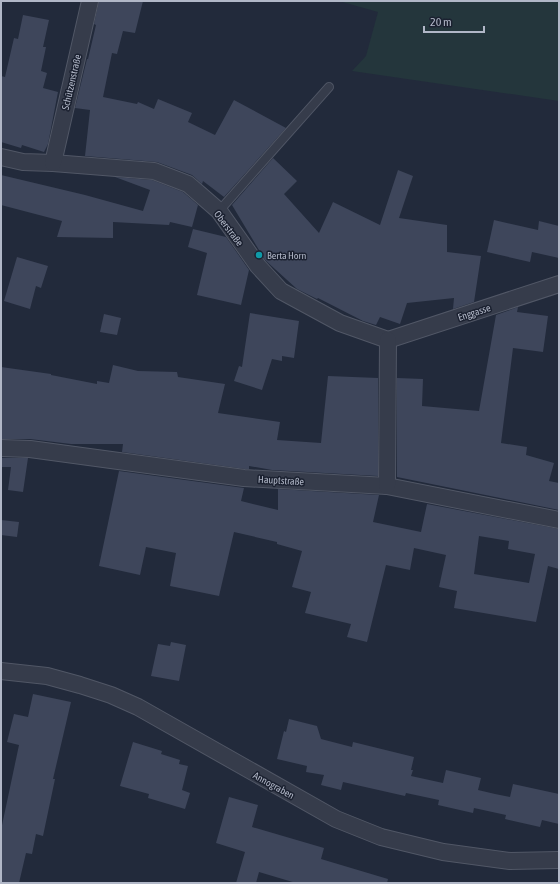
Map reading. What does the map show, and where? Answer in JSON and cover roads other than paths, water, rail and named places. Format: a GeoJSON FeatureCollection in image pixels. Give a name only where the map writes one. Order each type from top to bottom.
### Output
{"type":"FeatureCollection","features":[{"type":"Feature","properties":{"kind":"street","name":"Schützenstraße"},"geometry":{"type":"LineString","coordinates":[[53,163],[90,1]]}},
{"type":"Feature","properties":{"kind":"street","name":"Oberstraße"},"geometry":{"type":"LineString","coordinates":[[1,157],[23,162],[154,171],[188,184],[219,211],[258,266],[281,291],[340,323],[388,340]]}},
{"type":"Feature","properties":{"kind":"street","name":"Enggasse"},"geometry":{"type":"LineString","coordinates":[[388,340],[559,284]]}},
{"type":"Feature","properties":{"kind":"street"},"geometry":{"type":"LineString","coordinates":[[387,486],[388,340]]}},
{"type":"Feature","properties":{"kind":"street","name":"Hauptstraße"},"geometry":{"type":"LineString","coordinates":[[1,448],[30,449],[244,478],[387,486],[559,520]]}},
{"type":"Feature","properties":{"kind":"street","name":"Annograben"},"geometry":{"type":"LineString","coordinates":[[2,675],[47,676],[111,695],[138,707],[336,819],[381,837],[451,854],[510,861],[559,860]]}},
{"type":"Feature","properties":{"kind":"lane"},"geometry":{"type":"LineString","coordinates":[[219,211],[329,87]]}},
{"type":"Feature","properties":{"kind":"place","name":"Berta Horn"},"geometry":{"type":"Point","coordinates":[259,255]}}]}
